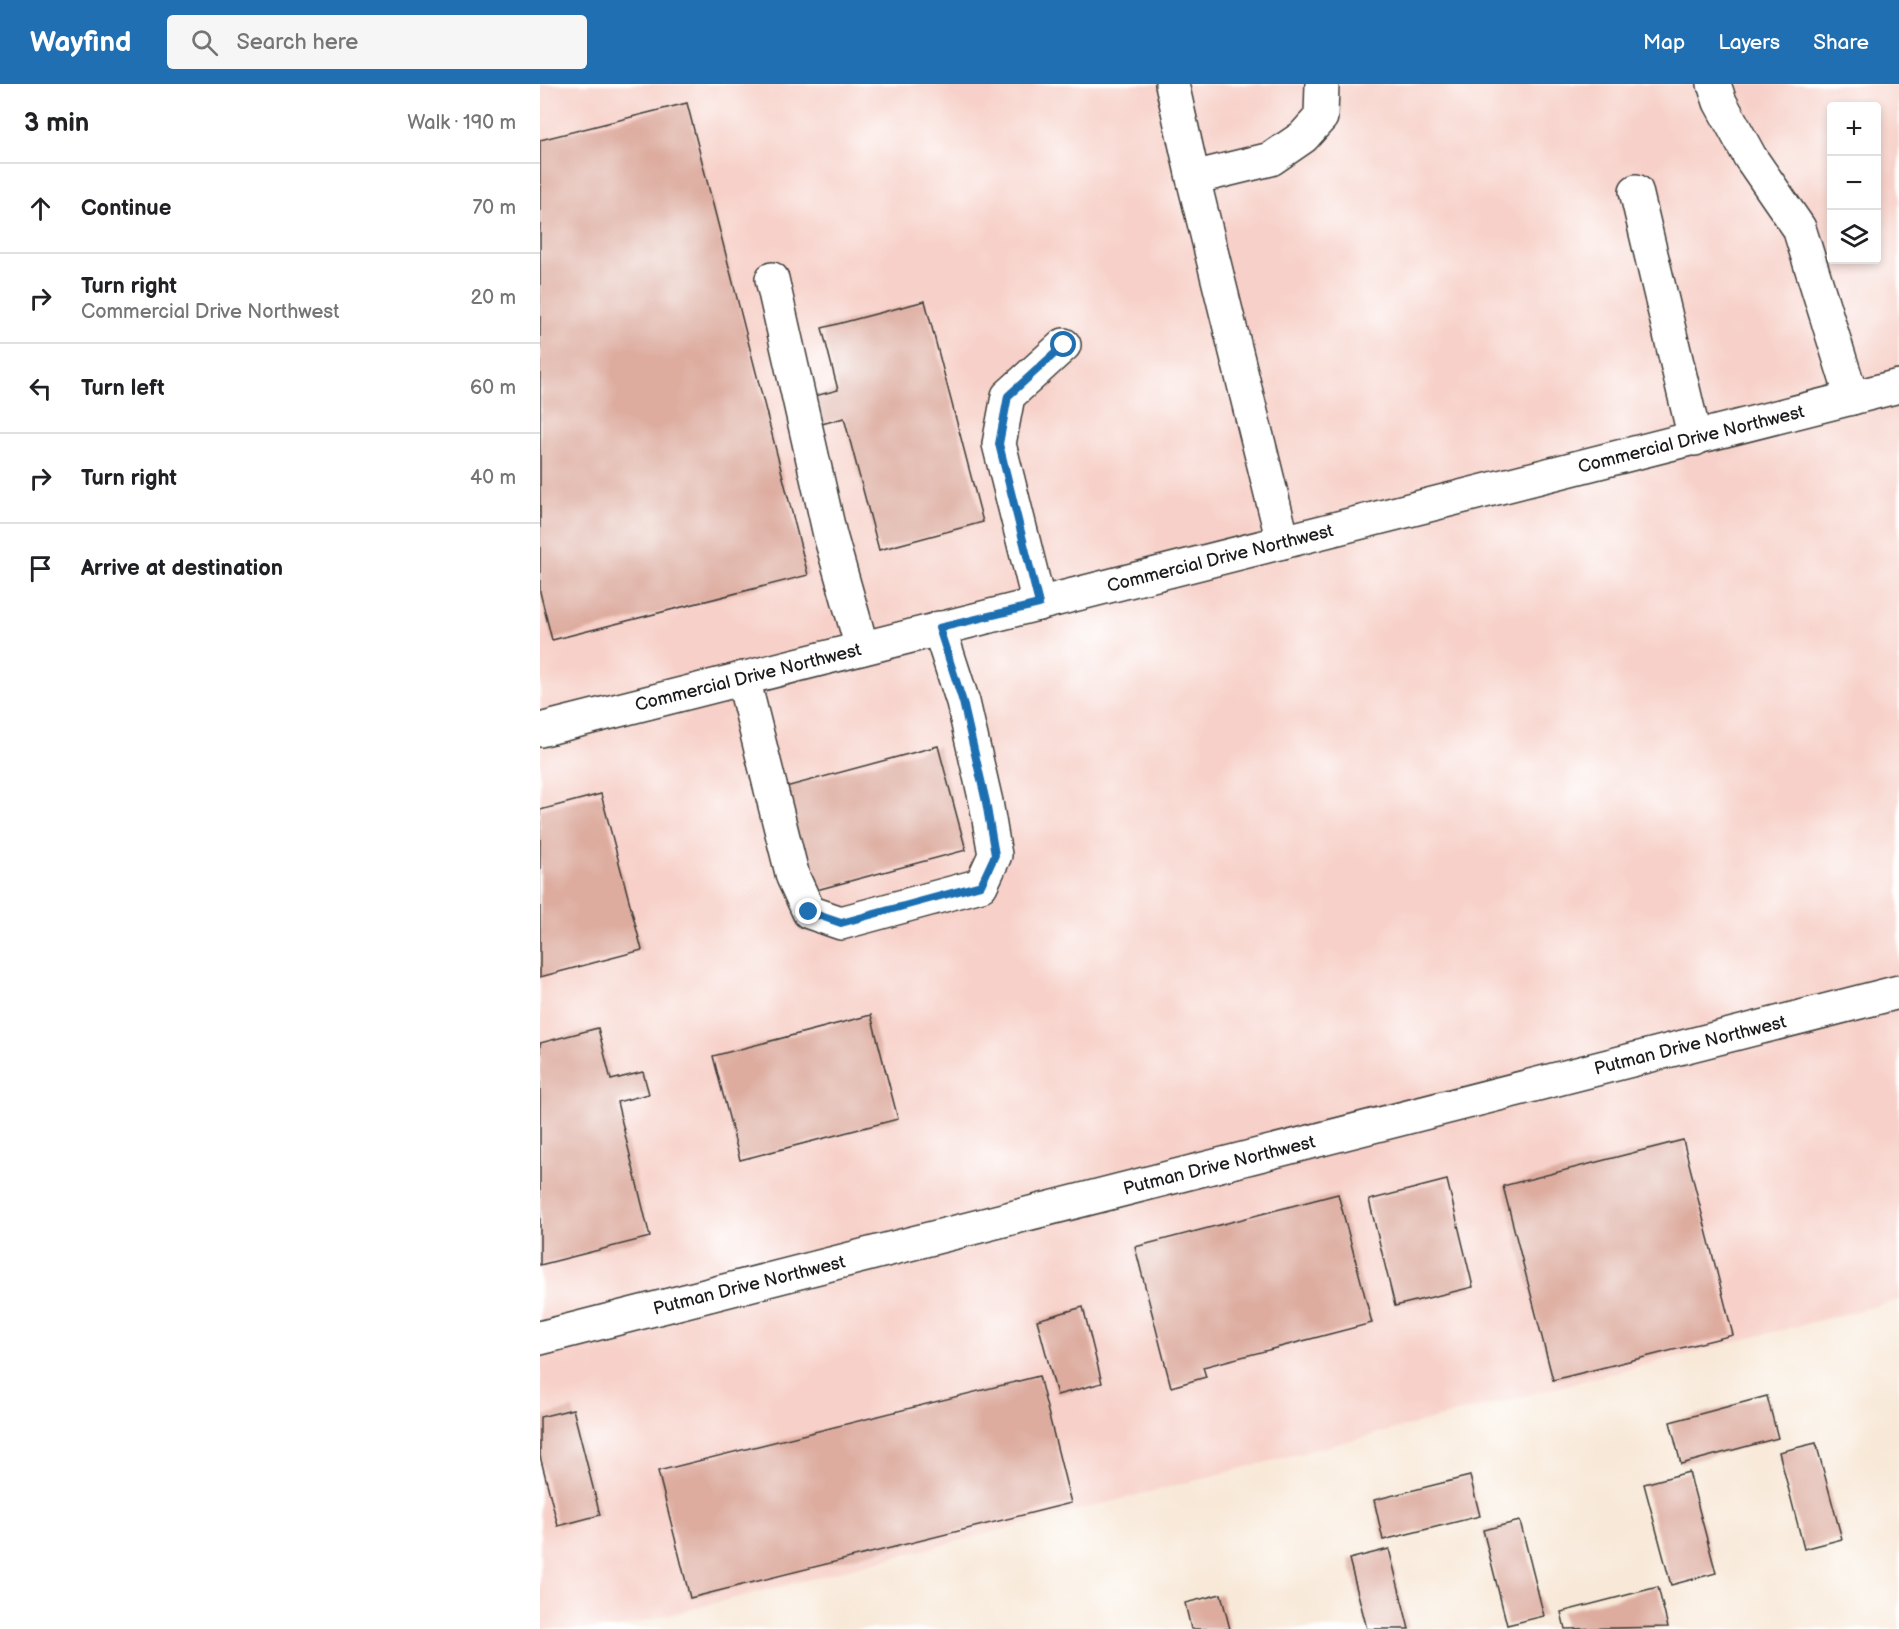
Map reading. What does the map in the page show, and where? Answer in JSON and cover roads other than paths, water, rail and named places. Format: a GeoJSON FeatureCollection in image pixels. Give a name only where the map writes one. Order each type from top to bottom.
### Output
{"type":"FeatureCollection","features":[{"type":"Feature","properties":{"kind":"street"},"geometry":{"type":"LineString","coordinates":[[1172,84],[1283,542]]}},
{"type":"Feature","properties":{"kind":"street"},"geometry":{"type":"LineString","coordinates":[[1193,178],[1271,159],[1303,137],[1321,117],[1322,84]]}},
{"type":"Feature","properties":{"kind":"street"},"geometry":{"type":"LineString","coordinates":[[1714,84],[1720,102],[1750,157],[1799,228],[1852,398]]}},
{"type":"Feature","properties":{"kind":"street"},"geometry":{"type":"LineString","coordinates":[[1636,190],[1695,439]]}},
{"type":"Feature","properties":{"kind":"street"},"geometry":{"type":"LineString","coordinates":[[772,279],[830,535],[862,648]]}},
{"type":"Feature","properties":{"kind":"street"},"geometry":{"type":"LineString","coordinates":[[1039,604],[999,444],[1008,396],[1064,345]]}},
{"type":"Feature","properties":{"kind":"street","name":"Commercial Drive Northwest"},"geometry":{"type":"LineString","coordinates":[[540,730],[1899,386]]}},
{"type":"Feature","properties":{"kind":"street"},"geometry":{"type":"LineString","coordinates":[[743,678],[793,877],[809,912],[841,923],[981,885],[995,855],[986,802],[963,702],[939,628]]}},
{"type":"Feature","properties":{"kind":"street","name":"Putman Drive Northwest"},"geometry":{"type":"LineString","coordinates":[[540,1338],[1899,992]]}}]}
